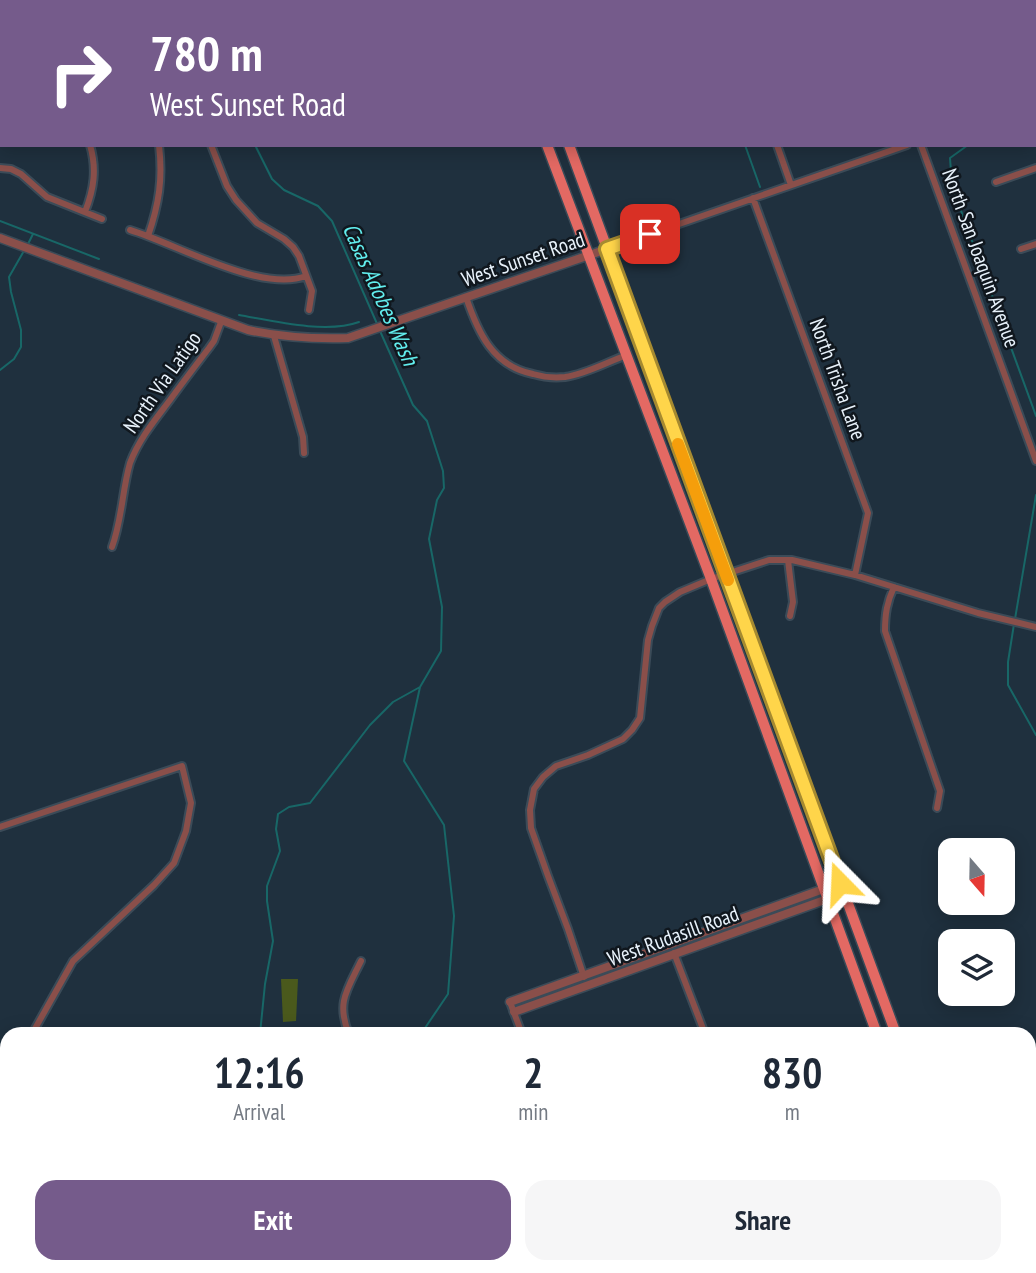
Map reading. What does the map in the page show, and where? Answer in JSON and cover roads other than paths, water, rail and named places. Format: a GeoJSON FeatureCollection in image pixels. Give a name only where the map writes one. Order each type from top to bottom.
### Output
{"type":"FeatureCollection","features":[{"type":"Feature","properties":{"kind":"main road"},"geometry":{"type":"LineString","coordinates":[[548,147],[711,579],[874,1027]]}},
{"type":"Feature","properties":{"kind":"main road"},"geometry":{"type":"LineString","coordinates":[[570,147],[893,1027]]}},
{"type":"Feature","properties":{"kind":"street"},"geometry":{"type":"LineString","coordinates":[[85,212],[95,175],[90,147]]}},
{"type":"Feature","properties":{"kind":"street"},"geometry":{"type":"LineString","coordinates":[[148,236],[161,182],[159,147]]}},
{"type":"Feature","properties":{"kind":"street"},"geometry":{"type":"LineString","coordinates":[[212,147],[227,186],[236,200],[257,223],[284,239],[299,256],[312,291],[309,310]]}},
{"type":"Feature","properties":{"kind":"street"},"geometry":{"type":"LineString","coordinates":[[778,147],[791,185]]}},
{"type":"Feature","properties":{"kind":"street","name":"West Sunset Road"},"geometry":{"type":"LineString","coordinates":[[348,338],[901,147]]}},
{"type":"Feature","properties":{"kind":"street","name":"North San Joaquin Avenue"},"geometry":{"type":"LineString","coordinates":[[922,147],[1036,461]]}},
{"type":"Feature","properties":{"kind":"street"},"geometry":{"type":"LineString","coordinates":[[0,168],[21,174],[47,197],[102,219]]}},
{"type":"Feature","properties":{"kind":"street"},"geometry":{"type":"LineString","coordinates":[[996,182],[1036,168]]}},
{"type":"Feature","properties":{"kind":"street","name":"North Trisha Lane"},"geometry":{"type":"LineString","coordinates":[[753,198],[868,513],[856,575]]}},
{"type":"Feature","properties":{"kind":"street"},"geometry":{"type":"LineString","coordinates":[[130,230],[234,271],[289,280],[306,276]]}},
{"type":"Feature","properties":{"kind":"street"},"geometry":{"type":"LineString","coordinates":[[0,238],[221,322]]}},
{"type":"Feature","properties":{"kind":"street"},"geometry":{"type":"LineString","coordinates":[[1021,249],[1036,244]]}},
{"type":"Feature","properties":{"kind":"street"},"geometry":{"type":"LineString","coordinates":[[466,297],[485,340],[500,359],[520,372],[544,377],[566,377],[626,355]]}},
{"type":"Feature","properties":{"kind":"street","name":"North Via Latigo"},"geometry":{"type":"LineString","coordinates":[[112,547],[118,533],[123,490],[137,447],[146,430],[214,341],[221,322],[274,336],[348,338]]}},
{"type":"Feature","properties":{"kind":"street"},"geometry":{"type":"LineString","coordinates":[[274,336],[303,437],[304,453]]}},
{"type":"Feature","properties":{"kind":"street"},"geometry":{"type":"LineString","coordinates":[[584,977],[531,828],[530,810],[534,789],[556,766],[622,739],[632,730],[639,718],[648,640],[659,608],[665,602],[680,592],[711,579],[769,560],[788,560],[856,575],[978,613],[1036,627]]}},
{"type":"Feature","properties":{"kind":"street"},"geometry":{"type":"LineString","coordinates":[[788,560],[793,586],[790,616]]}},
{"type":"Feature","properties":{"kind":"street"},"geometry":{"type":"LineString","coordinates":[[894,587],[887,603],[885,631],[940,791],[937,808]]}},
{"type":"Feature","properties":{"kind":"street"},"geometry":{"type":"LineString","coordinates":[[0,827],[181,766],[191,803],[186,831],[174,863],[73,961],[36,1027]]}},
{"type":"Feature","properties":{"kind":"street","name":"West Rudasill Road"},"geometry":{"type":"LineString","coordinates":[[510,1002],[842,888]]}},
{"type":"Feature","properties":{"kind":"street","name":"West Rudasill Road"},"geometry":{"type":"LineString","coordinates":[[514,1012],[825,894]]}},
{"type":"Feature","properties":{"kind":"street"},"geometry":{"type":"LineString","coordinates":[[674,951],[702,1027]]}},
{"type":"Feature","properties":{"kind":"street"},"geometry":{"type":"LineString","coordinates":[[346,1027],[343,998],[361,961]]}},
{"type":"Feature","properties":{"kind":"street"},"geometry":{"type":"LineString","coordinates":[[510,1002],[519,1027]]}},
{"type":"Feature","properties":{"kind":"waterway","name":"Casas Adobes Wash"},"geometry":{"type":"LineString","coordinates":[[256,147],[272,179],[284,190],[318,206],[332,221],[378,326]]}},
{"type":"Feature","properties":{"kind":"waterway"},"geometry":{"type":"LineString","coordinates":[[746,147],[760,187]]}},
{"type":"Feature","properties":{"kind":"waterway"},"geometry":{"type":"LineString","coordinates":[[965,147],[950,158],[952,186],[1036,416]]}},
{"type":"Feature","properties":{"kind":"waterway"},"geometry":{"type":"LineString","coordinates":[[0,221],[99,259]]}},
{"type":"Feature","properties":{"kind":"waterway"},"geometry":{"type":"LineString","coordinates":[[28,244],[33,234]]}},
{"type":"Feature","properties":{"kind":"waterway"},"geometry":{"type":"LineString","coordinates":[[0,370],[14,359],[21,347],[21,330],[9,277],[25,249]]}},
{"type":"Feature","properties":{"kind":"waterway"},"geometry":{"type":"LineString","coordinates":[[239,315],[315,327],[359,322]]}},
{"type":"Feature","properties":{"kind":"waterway"},"geometry":{"type":"LineString","coordinates":[[261,1027],[273,941],[267,886],[280,851],[276,829],[278,814],[289,807],[310,803],[370,725],[393,702],[420,687],[441,651],[442,607],[429,539],[437,500],[444,488],[443,471],[427,421],[413,405],[380,331]]}},
{"type":"Feature","properties":{"kind":"waterway"},"geometry":{"type":"LineString","coordinates":[[1015,619],[1036,495]]}},
{"type":"Feature","properties":{"kind":"waterway"},"geometry":{"type":"LineString","coordinates":[[1014,624],[1008,662],[1008,685],[1036,735]]}},
{"type":"Feature","properties":{"kind":"waterway"},"geometry":{"type":"LineString","coordinates":[[420,687],[404,761],[444,825],[454,916],[448,994],[426,1027]]}}]}
